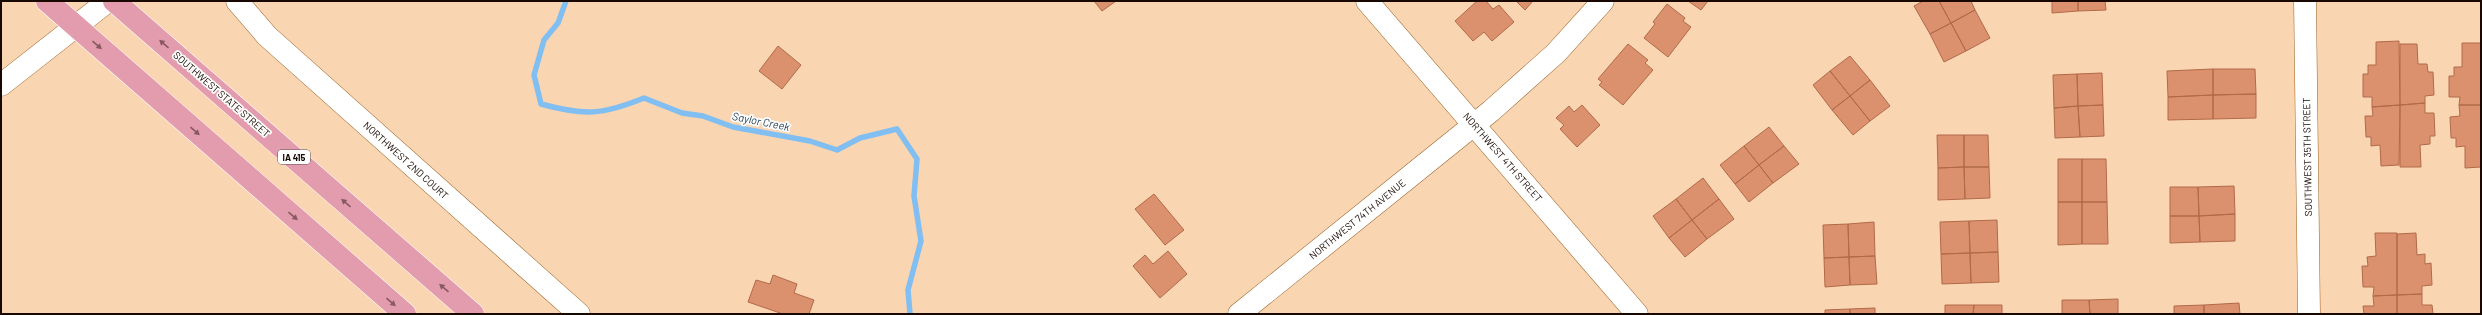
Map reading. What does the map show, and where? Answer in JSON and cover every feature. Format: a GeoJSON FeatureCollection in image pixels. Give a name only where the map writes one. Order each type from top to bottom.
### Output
{"type":"FeatureCollection","features":[{"type":"Feature","properties":{"kind":"main road"},"geometry":{"type":"LineString","coordinates":[[47,1],[405,314]]}},
{"type":"Feature","properties":{"kind":"main road","name":"SOUTHWEST STATE STREET"},"geometry":{"type":"LineString","coordinates":[[114,1],[474,314]]}},
{"type":"Feature","properties":{"kind":"street"},"geometry":{"type":"LineString","coordinates":[[1,85],[108,1]]}},
{"type":"Feature","properties":{"kind":"street","name":"NORTHWEST 2ND COURT"},"geometry":{"type":"LineString","coordinates":[[237,1],[267,36],[579,314]]}},
{"type":"Feature","properties":{"kind":"street","name":"NORTHWEST 4TH STREET"},"geometry":{"type":"LineString","coordinates":[[1368,1],[1637,314]]}},
{"type":"Feature","properties":{"kind":"street","name":"NORTHWEST 74TH AVENUE"},"geometry":{"type":"LineString","coordinates":[[1238,314],[1475,124],[1556,53],[1603,1]]}},
{"type":"Feature","properties":{"kind":"street","name":"SOUTHWEST 35TH STREET"},"geometry":{"type":"LineString","coordinates":[[2305,1],[2308,314]]}},
{"type":"Feature","properties":{"kind":"building"},"geometry":{"type":"Polygon","coordinates":[[[1094,1],[1116,1],[1102,11],[1094,1]]]}},
{"type":"Feature","properties":{"kind":"building"},"geometry":{"type":"Polygon","coordinates":[[[1477,1],[1486,1],[1493,9],[1499,5],[1514,22],[1492,41],[1484,32],[1473,41],[1455,21],[1477,1]]]}},
{"type":"Feature","properties":{"kind":"building"},"geometry":{"type":"Polygon","coordinates":[[[1516,1],[1533,1],[1525,10],[1516,1]]]}},
{"type":"Feature","properties":{"kind":"building"},"geometry":{"type":"Polygon","coordinates":[[[1688,1],[1708,1],[1701,10],[1688,1]]]}},
{"type":"Feature","properties":{"kind":"building"},"geometry":{"type":"Polygon","coordinates":[[[1923,1],[1939,1],[1951,23],[1930,34],[1914,6],[1923,1]]]}},
{"type":"Feature","properties":{"kind":"building"},"geometry":{"type":"Polygon","coordinates":[[[1939,1],[1971,1],[1975,10],[1951,23],[1939,1]]]}},
{"type":"Feature","properties":{"kind":"building"},"geometry":{"type":"Polygon","coordinates":[[[2052,1],[2078,1],[2078,11],[2052,13],[2052,1]]]}},
{"type":"Feature","properties":{"kind":"building"},"geometry":{"type":"Polygon","coordinates":[[[2078,1],[2105,1],[2106,10],[2078,11],[2078,1]]]}},
{"type":"Feature","properties":{"kind":"building"},"geometry":{"type":"Polygon","coordinates":[[[1667,4],[1685,18],[1683,21],[1691,27],[1668,57],[1644,38],[1655,24],[1653,22],[1667,4]]]}},
{"type":"Feature","properties":{"kind":"building"},"geometry":{"type":"Polygon","coordinates":[[[1975,10],[1990,38],[1966,51],[1951,23],[1975,10]]]}},
{"type":"Feature","properties":{"kind":"building"},"geometry":{"type":"Polygon","coordinates":[[[1951,23],[1966,51],[1944,62],[1930,34],[1951,23]]]}},
{"type":"Feature","properties":{"kind":"building"},"geometry":{"type":"Polygon","coordinates":[[[2399,41],[2400,105],[2372,107],[2372,97],[2363,97],[2363,74],[2368,74],[2368,65],[2376,65],[2376,42],[2399,41]]]}},
{"type":"Feature","properties":{"kind":"building"},"geometry":{"type":"Polygon","coordinates":[[[2462,43],[2481,43],[2481,105],[2459,105],[2460,97],[2449,97],[2449,76],[2454,76],[2454,67],[2462,67],[2462,43]]]}},
{"type":"Feature","properties":{"kind":"building"},"geometry":{"type":"Polygon","coordinates":[[[1628,44],[1648,60],[1645,63],[1653,70],[1623,105],[1599,85],[1602,82],[1598,79],[1628,44]]]}},
{"type":"Feature","properties":{"kind":"building"},"geometry":{"type":"Polygon","coordinates":[[[2400,44],[2417,44],[2418,64],[2427,64],[2428,72],[2433,72],[2434,95],[2425,96],[2425,103],[2400,105],[2400,44]]]}},
{"type":"Feature","properties":{"kind":"building"},"geometry":{"type":"Polygon","coordinates":[[[778,46],[801,65],[782,89],[759,71],[778,46]]]}},
{"type":"Feature","properties":{"kind":"building"},"geometry":{"type":"Polygon","coordinates":[[[1850,56],[1870,80],[1850,96],[1830,71],[1850,56]]]}},
{"type":"Feature","properties":{"kind":"building"},"geometry":{"type":"Polygon","coordinates":[[[2213,69],[2255,69],[2256,94],[2213,95],[2213,69]]]}},
{"type":"Feature","properties":{"kind":"building"},"geometry":{"type":"Polygon","coordinates":[[[2213,69],[2213,95],[2168,97],[2167,71],[2213,69]]]}},
{"type":"Feature","properties":{"kind":"building"},"geometry":{"type":"Polygon","coordinates":[[[1830,71],[1850,96],[1832,110],[1813,85],[1830,71]]]}},
{"type":"Feature","properties":{"kind":"building"},"geometry":{"type":"Polygon","coordinates":[[[2102,73],[2103,105],[2078,106],[2077,74],[2102,73]]]}},
{"type":"Feature","properties":{"kind":"building"},"geometry":{"type":"Polygon","coordinates":[[[2077,74],[2078,106],[2054,108],[2053,75],[2077,74]]]}},
{"type":"Feature","properties":{"kind":"building"},"geometry":{"type":"Polygon","coordinates":[[[1870,80],[1890,106],[1870,121],[1850,96],[1870,80]]]}},
{"type":"Feature","properties":{"kind":"building"},"geometry":{"type":"Polygon","coordinates":[[[2256,94],[2256,118],[2213,119],[2213,95],[2256,94]]]}},
{"type":"Feature","properties":{"kind":"building"},"geometry":{"type":"Polygon","coordinates":[[[2213,95],[2213,119],[2168,120],[2168,97],[2213,95]]]}},
{"type":"Feature","properties":{"kind":"building"},"geometry":{"type":"Polygon","coordinates":[[[1850,96],[1870,121],[1853,135],[1832,110],[1850,96]]]}},
{"type":"Feature","properties":{"kind":"building"},"geometry":{"type":"Polygon","coordinates":[[[2425,103],[2425,113],[2434,113],[2435,136],[2430,136],[2430,144],[2420,145],[2421,167],[2400,167],[2400,105],[2425,103]]]}},
{"type":"Feature","properties":{"kind":"building"},"geometry":{"type":"Polygon","coordinates":[[[1582,105],[1600,125],[1577,147],[1560,129],[1564,125],[1556,118],[1569,106],[1574,112],[1582,105]]]}},
{"type":"Feature","properties":{"kind":"building"},"geometry":{"type":"Polygon","coordinates":[[[2103,105],[2104,136],[2080,137],[2078,106],[2103,105]]]}},
{"type":"Feature","properties":{"kind":"building"},"geometry":{"type":"Polygon","coordinates":[[[2400,105],[2399,165],[2381,166],[2380,145],[2371,146],[2371,137],[2366,137],[2365,116],[2373,116],[2372,107],[2400,105]]]}},
{"type":"Feature","properties":{"kind":"building"},"geometry":{"type":"Polygon","coordinates":[[[2459,105],[2481,105],[2481,167],[2465,168],[2465,146],[2456,147],[2456,138],[2451,138],[2450,117],[2460,116],[2459,105]]]}},
{"type":"Feature","properties":{"kind":"building"},"geometry":{"type":"Polygon","coordinates":[[[2078,106],[2080,137],[2055,138],[2054,108],[2078,106]]]}},
{"type":"Feature","properties":{"kind":"building"},"geometry":{"type":"Polygon","coordinates":[[[1769,127],[1784,146],[1759,165],[1744,146],[1769,127]]]}},
{"type":"Feature","properties":{"kind":"building"},"geometry":{"type":"Polygon","coordinates":[[[1937,135],[1964,135],[1964,167],[1938,168],[1937,135]]]}},
{"type":"Feature","properties":{"kind":"building"},"geometry":{"type":"Polygon","coordinates":[[[1964,135],[1988,135],[1989,167],[1964,167],[1964,135]]]}},
{"type":"Feature","properties":{"kind":"building"},"geometry":{"type":"Polygon","coordinates":[[[1744,146],[1759,165],[1735,184],[1720,165],[1744,146]]]}},
{"type":"Feature","properties":{"kind":"building"},"geometry":{"type":"Polygon","coordinates":[[[1784,146],[1799,164],[1773,183],[1759,165],[1784,146]]]}},
{"type":"Feature","properties":{"kind":"building"},"geometry":{"type":"Polygon","coordinates":[[[2058,159],[2082,159],[2082,202],[2058,202],[2058,159]]]}},
{"type":"Feature","properties":{"kind":"building"},"geometry":{"type":"Polygon","coordinates":[[[2082,159],[2106,159],[2107,202],[2082,202],[2082,159]]]}},
{"type":"Feature","properties":{"kind":"building"},"geometry":{"type":"Polygon","coordinates":[[[1759,165],[1773,183],[1749,202],[1735,184],[1759,165]]]}},
{"type":"Feature","properties":{"kind":"building"},"geometry":{"type":"Polygon","coordinates":[[[1964,167],[1965,199],[1938,200],[1938,168],[1964,167]]]}},
{"type":"Feature","properties":{"kind":"building"},"geometry":{"type":"Polygon","coordinates":[[[1964,167],[1989,167],[1990,198],[1965,199],[1964,167]]]}},
{"type":"Feature","properties":{"kind":"building"},"geometry":{"type":"Polygon","coordinates":[[[1703,178],[1719,199],[1692,220],[1676,199],[1703,178]]]}},
{"type":"Feature","properties":{"kind":"building"},"geometry":{"type":"Polygon","coordinates":[[[2234,186],[2235,214],[2199,216],[2198,187],[2234,186]]]}},
{"type":"Feature","properties":{"kind":"building"},"geometry":{"type":"Polygon","coordinates":[[[2170,187],[2198,187],[2199,216],[2170,216],[2170,187]]]}},
{"type":"Feature","properties":{"kind":"building"},"geometry":{"type":"Polygon","coordinates":[[[1154,194],[1184,230],[1165,245],[1135,209],[1154,194]]]}},
{"type":"Feature","properties":{"kind":"building"},"geometry":{"type":"Polygon","coordinates":[[[1676,199],[1692,220],[1669,238],[1653,216],[1676,199]]]}},
{"type":"Feature","properties":{"kind":"building"},"geometry":{"type":"Polygon","coordinates":[[[1719,199],[1734,219],[1707,239],[1692,220],[1719,199]]]}},
{"type":"Feature","properties":{"kind":"building"},"geometry":{"type":"Polygon","coordinates":[[[2058,202],[2082,202],[2082,244],[2058,245],[2058,202]]]}},
{"type":"Feature","properties":{"kind":"building"},"geometry":{"type":"Polygon","coordinates":[[[2082,202],[2107,202],[2108,244],[2082,244],[2082,202]]]}},
{"type":"Feature","properties":{"kind":"building"},"geometry":{"type":"Polygon","coordinates":[[[2235,214],[2235,241],[2200,242],[2199,216],[2235,214]]]}},
{"type":"Feature","properties":{"kind":"building"},"geometry":{"type":"Polygon","coordinates":[[[2170,216],[2199,216],[2200,242],[2170,243],[2170,216]]]}},
{"type":"Feature","properties":{"kind":"building"},"geometry":{"type":"Polygon","coordinates":[[[1692,220],[1707,239],[1685,257],[1669,238],[1692,220]]]}},
{"type":"Feature","properties":{"kind":"building"},"geometry":{"type":"Polygon","coordinates":[[[1997,220],[1998,252],[1970,253],[1969,221],[1997,220]]]}},
{"type":"Feature","properties":{"kind":"building"},"geometry":{"type":"Polygon","coordinates":[[[1969,221],[1970,253],[1941,254],[1940,222],[1969,221]]]}},
{"type":"Feature","properties":{"kind":"building"},"geometry":{"type":"Polygon","coordinates":[[[1874,222],[1875,256],[1849,257],[1848,224],[1874,222]]]}},
{"type":"Feature","properties":{"kind":"building"},"geometry":{"type":"Polygon","coordinates":[[[1848,224],[1849,257],[1824,258],[1823,225],[1848,224]]]}},
{"type":"Feature","properties":{"kind":"building"},"geometry":{"type":"Polygon","coordinates":[[[2375,233],[2397,233],[2397,295],[2373,296],[2374,287],[2363,287],[2362,266],[2368,266],[2367,257],[2376,256],[2375,233]]]}},
{"type":"Feature","properties":{"kind":"building"},"geometry":{"type":"Polygon","coordinates":[[[2416,233],[2417,255],[2425,254],[2425,264],[2431,263],[2432,285],[2422,286],[2422,294],[2397,295],[2397,234],[2416,233]]]}},
{"type":"Feature","properties":{"kind":"building"},"geometry":{"type":"Polygon","coordinates":[[[1168,251],[1187,274],[1160,298],[1133,266],[1145,255],[1153,264],[1168,251]]]}},
{"type":"Feature","properties":{"kind":"building"},"geometry":{"type":"Polygon","coordinates":[[[1998,252],[1999,282],[1971,283],[1970,253],[1998,252]]]}},
{"type":"Feature","properties":{"kind":"building"},"geometry":{"type":"Polygon","coordinates":[[[1970,253],[1971,283],[1942,284],[1941,254],[1970,253]]]}},
{"type":"Feature","properties":{"kind":"building"},"geometry":{"type":"Polygon","coordinates":[[[1875,256],[1877,284],[1850,285],[1849,257],[1875,256]]]}},
{"type":"Feature","properties":{"kind":"building"},"geometry":{"type":"Polygon","coordinates":[[[1849,257],[1850,285],[1825,287],[1824,258],[1849,257]]]}},
{"type":"Feature","properties":{"kind":"building"},"geometry":{"type":"Polygon","coordinates":[[[773,275],[797,284],[794,293],[814,300],[809,314],[783,314],[748,302],[756,280],[770,284],[773,275]]]}},
{"type":"Feature","properties":{"kind":"building"},"geometry":{"type":"Polygon","coordinates":[[[2422,294],[2422,305],[2432,305],[2433,314],[2397,314],[2397,295],[2422,294]]]}},
{"type":"Feature","properties":{"kind":"building"},"geometry":{"type":"Polygon","coordinates":[[[2397,295],[2397,314],[2364,314],[2363,306],[2374,306],[2373,296],[2397,295]]]}},
{"type":"Feature","properties":{"kind":"building"},"geometry":{"type":"Polygon","coordinates":[[[2118,299],[2118,314],[2090,314],[2089,300],[2118,299]]]}},
{"type":"Feature","properties":{"kind":"building"},"geometry":{"type":"Polygon","coordinates":[[[2062,300],[2089,300],[2090,314],[2062,314],[2062,300]]]}},
{"type":"Feature","properties":{"kind":"building"},"geometry":{"type":"Polygon","coordinates":[[[2239,303],[2240,314],[2204,314],[2204,305],[2239,303]]]}},
{"type":"Feature","properties":{"kind":"building"},"geometry":{"type":"Polygon","coordinates":[[[1945,305],[1974,305],[1973,314],[1945,314],[1945,305]]]}},
{"type":"Feature","properties":{"kind":"building"},"geometry":{"type":"Polygon","coordinates":[[[1974,305],[2002,305],[2002,314],[1973,314],[1974,305]]]}},
{"type":"Feature","properties":{"kind":"building"},"geometry":{"type":"Polygon","coordinates":[[[2204,305],[2204,314],[2174,314],[2174,306],[2204,305]]]}},
{"type":"Feature","properties":{"kind":"building"},"geometry":{"type":"Polygon","coordinates":[[[1875,308],[1875,314],[1850,314],[1850,309],[1875,308]]]}},
{"type":"Feature","properties":{"kind":"building"},"geometry":{"type":"Polygon","coordinates":[[[1850,309],[1850,314],[1825,314],[1825,310],[1850,309]]]}},
{"type":"Feature","properties":{"kind":"waterway","name":"Saylor Creek"},"geometry":{"type":"LineString","coordinates":[[566,1],[558,23],[544,40],[534,75],[541,104],[570,111],[593,112],[616,108],[644,98],[682,113],[703,116],[733,127],[810,141],[837,150],[860,138],[897,129],[917,159],[914,196],[921,241],[908,290],[910,314]]}}]}
